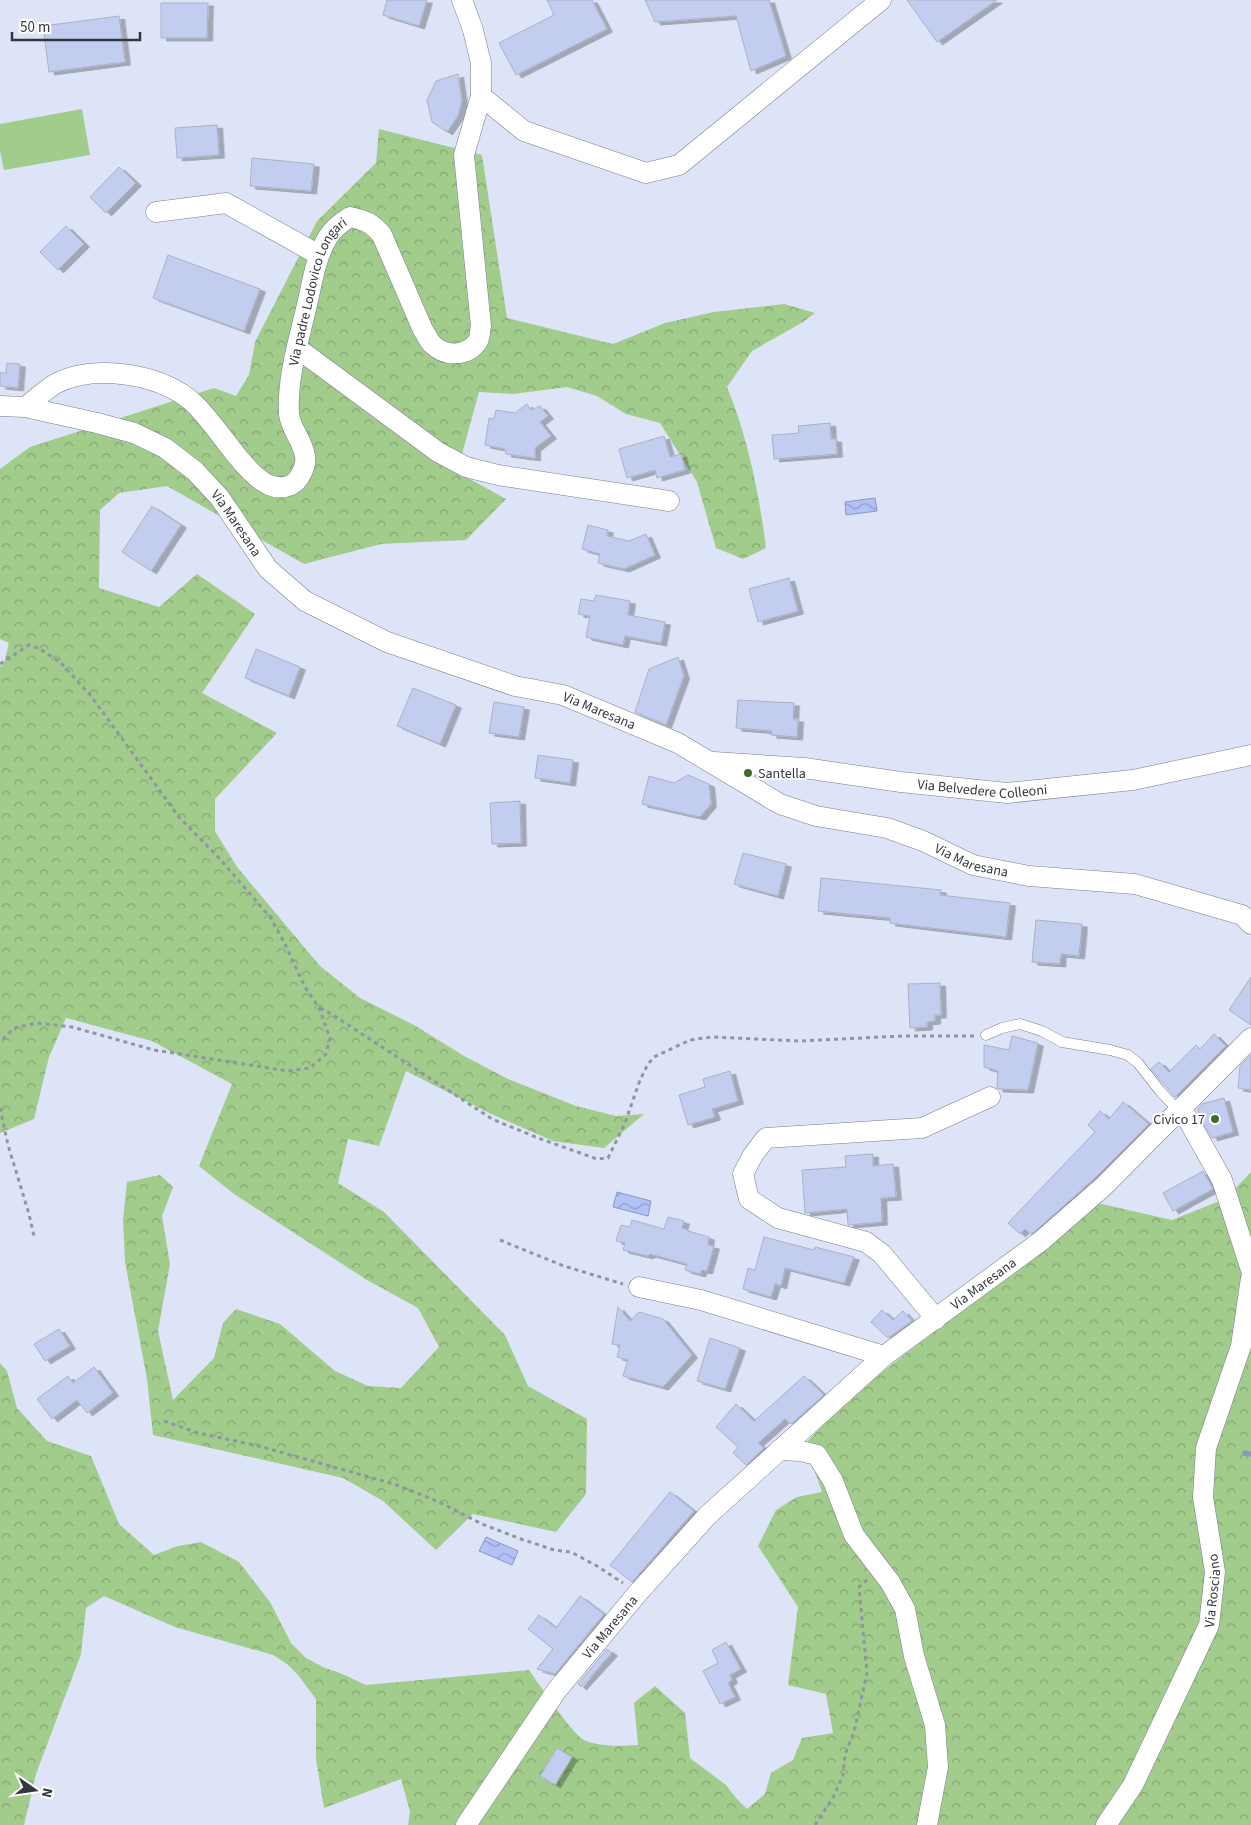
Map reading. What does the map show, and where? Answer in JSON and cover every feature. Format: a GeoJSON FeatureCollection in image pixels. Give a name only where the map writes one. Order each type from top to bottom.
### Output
{"type":"FeatureCollection","features":[{"type":"Feature","properties":{"kind":"street","name":"Via padre Lodovico Longari"},"geometry":{"type":"LineString","coordinates":[[25,407],[54,384],[72,377],[95,373],[120,374],[166,386],[189,399],[212,424],[247,468],[258,478],[268,485],[280,488],[292,484],[303,471],[306,456],[289,416],[290,387],[297,348],[319,254],[328,235],[341,222],[350,217],[364,219],[373,224],[382,236],[432,344],[445,352],[456,354],[468,351],[479,340],[481,326],[464,155],[482,96],[481,63],[474,30],[462,0]]}},
{"type":"Feature","properties":{"kind":"street"},"geometry":{"type":"LineString","coordinates":[[482,96],[524,131],[646,173],[679,165],[881,0]]}},
{"type":"Feature","properties":{"kind":"street"},"geometry":{"type":"LineString","coordinates":[[156,212],[226,204],[319,254]]}},
{"type":"Feature","properties":{"kind":"street"},"geometry":{"type":"LineString","coordinates":[[297,348],[431,446],[466,467],[498,475],[669,501]]}},
{"type":"Feature","properties":{"kind":"street","name":"Via Maresana"},"geometry":{"type":"LineString","coordinates":[[0,406],[25,407],[97,423],[134,433],[165,448],[195,471],[214,491],[268,569],[305,601],[387,642],[515,686],[562,695],[678,743],[780,804],[816,816],[887,828],[923,841],[973,865],[1029,876],[1135,884],[1242,915],[1251,924]]}},
{"type":"Feature","properties":{"kind":"street","name":"Via Belvedere Colleoni"},"geometry":{"type":"LineString","coordinates":[[712,762],[804,768],[901,782],[1008,793],[1133,780],[1251,756]]}},
{"type":"Feature","properties":{"kind":"street","name":"Via Maresana"},"geometry":{"type":"LineString","coordinates":[[466,1825],[557,1690],[637,1594],[708,1515],[884,1356],[1041,1241],[1104,1186],[1251,1038]]}},
{"type":"Feature","properties":{"kind":"street"},"geometry":{"type":"LineString","coordinates":[[936,1319],[882,1254],[866,1242],[778,1218],[749,1199],[743,1174],[753,1155],[766,1138],[922,1128],[990,1097]]}},
{"type":"Feature","properties":{"kind":"street"},"geometry":{"type":"LineString","coordinates":[[1178,1110],[1186,1116],[1222,1180],[1251,1270]]}},
{"type":"Feature","properties":{"kind":"street","name":"Via Rosciano"},"geometry":{"type":"LineString","coordinates":[[1106,1825],[1133,1785],[1209,1625],[1215,1572],[1203,1498],[1206,1448],[1241,1346],[1251,1278]]}},
{"type":"Feature","properties":{"kind":"street"},"geometry":{"type":"LineString","coordinates":[[639,1287],[701,1300],[884,1356]]}},
{"type":"Feature","properties":{"kind":"street"},"geometry":{"type":"LineString","coordinates":[[779,1450],[801,1451],[817,1455],[833,1481],[854,1535],[890,1582],[905,1609],[914,1656],[935,1725],[938,1767],[927,1825]]}},
{"type":"Feature","properties":{"kind":"lane"},"geometry":{"type":"LineString","coordinates":[[986,1035],[1002,1028],[1020,1024],[1042,1031],[1062,1042],[1102,1048],[1128,1055],[1138,1063],[1178,1110]]}},
{"type":"Feature","properties":{"kind":"path"},"geometry":{"type":"LineString","coordinates":[[0,664],[28,645],[40,649],[61,663],[91,696],[179,817],[219,858],[270,917],[305,987],[319,1008],[330,1038],[326,1054],[310,1068],[288,1071],[154,1050],[72,1027],[37,1023],[14,1028],[0,1042]]}},
{"type":"Feature","properties":{"kind":"path"},"geometry":{"type":"LineString","coordinates":[[319,1008],[333,1014],[492,1119],[597,1159],[608,1158],[625,1123],[640,1080],[648,1064],[654,1057],[690,1040],[712,1037],[800,1040],[986,1035]]}},
{"type":"Feature","properties":{"kind":"path"},"geometry":{"type":"LineString","coordinates":[[0,1108],[8,1145],[34,1236]]}},
{"type":"Feature","properties":{"kind":"path"},"geometry":{"type":"LineString","coordinates":[[500,1240],[572,1268],[639,1287]]}},
{"type":"Feature","properties":{"kind":"path"},"geometry":{"type":"LineString","coordinates":[[164,1421],[198,1433],[259,1446],[394,1484],[439,1502],[482,1524],[521,1539],[554,1550],[571,1552],[597,1566],[637,1594]]}},
{"type":"Feature","properties":{"kind":"path"},"geometry":{"type":"LineString","coordinates":[[815,1825],[843,1775],[845,1754],[854,1732],[867,1673],[859,1587],[869,1578],[890,1582]]}},
{"type":"Feature","properties":{"kind":"green space"},"geometry":{"type":"Polygon","coordinates":[[[82,109],[90,155],[4,170],[0,151],[0,124],[82,109]]]}},
{"type":"Feature","properties":{"kind":"green space"},"geometry":{"type":"Polygon","coordinates":[[[379,129],[482,155],[507,318],[613,344],[665,323],[714,312],[784,304],[815,313],[803,322],[752,351],[727,387],[741,426],[752,466],[766,548],[743,559],[716,548],[697,482],[660,423],[626,414],[597,396],[567,387],[513,394],[479,392],[457,472],[506,499],[466,540],[381,544],[304,564],[167,486],[119,493],[100,510],[99,588],[159,607],[197,574],[255,614],[202,693],[277,733],[215,799],[215,831],[237,867],[320,966],[360,998],[414,1025],[464,1056],[508,1079],[576,1106],[616,1116],[644,1114],[604,1148],[553,1141],[489,1113],[406,1071],[379,1146],[348,1139],[338,1183],[384,1212],[505,1335],[528,1386],[587,1419],[586,1494],[556,1532],[473,1514],[436,1550],[383,1501],[343,1478],[153,1435],[147,1379],[125,1262],[123,1220],[127,1182],[160,1175],[173,1187],[162,1216],[170,1264],[158,1331],[173,1400],[214,1358],[223,1323],[236,1309],[280,1324],[335,1371],[368,1386],[401,1388],[439,1347],[418,1308],[367,1280],[234,1194],[199,1166],[232,1084],[152,1041],[66,1018],[49,1057],[34,1119],[0,1133],[0,667],[4,663],[9,643],[0,639],[0,469],[30,447],[214,388],[236,396],[249,375],[255,342],[317,221],[376,163],[379,129]]]}},
{"type":"Feature","properties":{"kind":"green space"},"geometry":{"type":"Polygon","coordinates":[[[1251,1172],[1251,1825],[408,1825],[410,1811],[401,1779],[324,1808],[316,1759],[316,1699],[287,1664],[273,1655],[175,1627],[104,1596],[86,1608],[81,1654],[36,1774],[24,1825],[0,1825],[0,1363],[7,1371],[17,1408],[47,1441],[91,1456],[119,1524],[154,1555],[178,1546],[201,1542],[239,1562],[270,1602],[291,1643],[306,1658],[366,1685],[529,1670],[572,1729],[584,1740],[597,1744],[638,1745],[634,1703],[655,1686],[685,1713],[690,1758],[726,1785],[747,1809],[765,1794],[771,1773],[793,1760],[802,1738],[833,1733],[826,1694],[788,1685],[798,1607],[758,1546],[776,1510],[797,1497],[822,1492],[805,1444],[848,1398],[959,1313],[1093,1202],[1172,1220],[1225,1199],[1251,1172]]]}},
{"type":"Feature","properties":{"kind":"water"},"geometry":{"type":"Polygon","coordinates":[[[875,498],[877,511],[846,515],[845,502],[875,498]]]}},
{"type":"Feature","properties":{"kind":"water"},"geometry":{"type":"Polygon","coordinates":[[[617,1192],[651,1201],[648,1216],[613,1207],[617,1192]]]}},
{"type":"Feature","properties":{"kind":"water"},"geometry":{"type":"Polygon","coordinates":[[[486,1537],[518,1551],[512,1565],[479,1551],[486,1537]]]}},
{"type":"Feature","properties":{"kind":"building"},"geometry":{"type":"Polygon","coordinates":[[[387,0],[427,0],[419,26],[383,15],[387,0]]]}},
{"type":"Feature","properties":{"kind":"building"},"geometry":{"type":"Polygon","coordinates":[[[547,0],[592,0],[607,29],[516,75],[499,43],[554,15],[547,0]]]}},
{"type":"Feature","properties":{"kind":"building"},"geometry":{"type":"Polygon","coordinates":[[[645,0],[769,0],[786,56],[751,71],[736,16],[655,22],[645,0]]]}},
{"type":"Feature","properties":{"kind":"building"},"geometry":{"type":"Polygon","coordinates":[[[907,0],[997,0],[937,42],[907,0]]]}},
{"type":"Feature","properties":{"kind":"building"},"geometry":{"type":"Polygon","coordinates":[[[161,3],[208,3],[207,38],[161,38],[161,3]]]}},
{"type":"Feature","properties":{"kind":"building"},"geometry":{"type":"Polygon","coordinates":[[[119,16],[125,62],[49,72],[43,26],[119,16]]]}},
{"type":"Feature","properties":{"kind":"building"},"geometry":{"type":"Polygon","coordinates":[[[458,74],[462,101],[458,116],[447,132],[432,122],[427,100],[436,81],[458,74]]]}},
{"type":"Feature","properties":{"kind":"building"},"geometry":{"type":"Polygon","coordinates":[[[217,125],[219,155],[177,158],[175,128],[217,125]]]}},
{"type":"Feature","properties":{"kind":"building"},"geometry":{"type":"Polygon","coordinates":[[[252,158],[314,164],[311,191],[250,186],[252,158]]]}},
{"type":"Feature","properties":{"kind":"building"},"geometry":{"type":"Polygon","coordinates":[[[119,167],[136,183],[106,213],[90,197],[119,167]]]}},
{"type":"Feature","properties":{"kind":"building"},"geometry":{"type":"Polygon","coordinates":[[[66,226],[84,244],[58,270],[40,252],[66,226]]]}},
{"type":"Feature","properties":{"kind":"building"},"geometry":{"type":"Polygon","coordinates":[[[168,255],[260,289],[244,331],[153,298],[168,255]]]}},
{"type":"Feature","properties":{"kind":"building"},"geometry":{"type":"Polygon","coordinates":[[[7,363],[20,364],[18,388],[0,386],[0,373],[6,373],[7,363]]]}},
{"type":"Feature","properties":{"kind":"building"},"geometry":{"type":"Polygon","coordinates":[[[527,404],[531,410],[540,406],[548,416],[540,422],[551,436],[535,448],[535,458],[506,454],[505,449],[485,445],[489,418],[494,419],[496,410],[515,413],[527,404]]]}},
{"type":"Feature","properties":{"kind":"building"},"geometry":{"type":"Polygon","coordinates":[[[830,423],[831,439],[836,439],[837,454],[774,459],[772,435],[799,433],[798,426],[830,423]]]}},
{"type":"Feature","properties":{"kind":"building"},"geometry":{"type":"Polygon","coordinates":[[[664,436],[670,457],[681,454],[685,470],[657,478],[655,470],[627,478],[619,449],[664,436]]]}},
{"type":"Feature","properties":{"kind":"building"},"geometry":{"type":"Polygon","coordinates":[[[152,506],[181,525],[151,571],[122,552],[152,506]]]}},
{"type":"Feature","properties":{"kind":"building"},"geometry":{"type":"Polygon","coordinates":[[[588,525],[608,530],[607,536],[629,541],[646,534],[655,555],[624,569],[598,563],[600,554],[582,549],[588,525]]]}},
{"type":"Feature","properties":{"kind":"building"},"geometry":{"type":"Polygon","coordinates":[[[789,578],[798,611],[758,622],[749,589],[789,578]]]}},
{"type":"Feature","properties":{"kind":"building"},"geometry":{"type":"Polygon","coordinates":[[[596,595],[630,601],[628,615],[665,622],[661,643],[625,636],[623,645],[586,637],[590,616],[578,614],[581,599],[594,601],[596,595]]]}},
{"type":"Feature","properties":{"kind":"building"},"geometry":{"type":"Polygon","coordinates":[[[256,649],[300,667],[289,696],[245,678],[256,649]]]}},
{"type":"Feature","properties":{"kind":"building"},"geometry":{"type":"Polygon","coordinates":[[[678,657],[684,676],[666,725],[635,712],[649,669],[678,657]]]}},
{"type":"Feature","properties":{"kind":"building"},"geometry":{"type":"Polygon","coordinates":[[[413,688],[456,705],[440,744],[397,726],[413,688]]]}},
{"type":"Feature","properties":{"kind":"building"},"geometry":{"type":"Polygon","coordinates":[[[738,700],[794,703],[793,719],[798,719],[797,737],[771,735],[772,731],[736,728],[738,700]]]}},
{"type":"Feature","properties":{"kind":"building"},"geometry":{"type":"Polygon","coordinates":[[[494,702],[524,707],[519,737],[489,733],[494,702]]]}},
{"type":"Feature","properties":{"kind":"building"},"geometry":{"type":"Polygon","coordinates":[[[538,755],[573,760],[570,783],[535,778],[538,755]]]}},
{"type":"Feature","properties":{"kind":"building"},"geometry":{"type":"Polygon","coordinates":[[[688,775],[709,784],[711,804],[700,817],[642,804],[649,776],[674,783],[688,775]]]}},
{"type":"Feature","properties":{"kind":"building"},"geometry":{"type":"Polygon","coordinates":[[[520,801],[521,843],[492,844],[490,803],[520,801]]]}},
{"type":"Feature","properties":{"kind":"building"},"geometry":{"type":"Polygon","coordinates":[[[743,853],[786,864],[778,896],[734,884],[743,853]]]}},
{"type":"Feature","properties":{"kind":"building"},"geometry":{"type":"Polygon","coordinates":[[[821,878],[941,890],[940,895],[1010,903],[1006,937],[890,923],[890,918],[818,911],[821,878]]]}},
{"type":"Feature","properties":{"kind":"building"},"geometry":{"type":"Polygon","coordinates":[[[1036,920],[1082,924],[1079,956],[1061,954],[1060,964],[1032,962],[1036,920]]]}},
{"type":"Feature","properties":{"kind":"building"},"geometry":{"type":"Polygon","coordinates":[[[1251,977],[1251,1025],[1229,1010],[1251,977]]]}},
{"type":"Feature","properties":{"kind":"building"},"geometry":{"type":"Polygon","coordinates":[[[940,983],[941,1015],[935,1015],[935,1021],[927,1022],[927,1027],[910,1028],[908,984],[940,983]]]}},
{"type":"Feature","properties":{"kind":"building"},"geometry":{"type":"Polygon","coordinates":[[[1214,1034],[1226,1046],[1175,1097],[1151,1069],[1159,1062],[1169,1072],[1196,1045],[1200,1049],[1214,1034]]]}},
{"type":"Feature","properties":{"kind":"building"},"geometry":{"type":"Polygon","coordinates":[[[1012,1036],[1038,1043],[1028,1090],[998,1089],[998,1071],[984,1067],[984,1045],[1009,1050],[1012,1036]]]}},
{"type":"Feature","properties":{"kind":"building"},"geometry":{"type":"Polygon","coordinates":[[[1251,1055],[1251,1090],[1238,1088],[1240,1066],[1251,1055]]]}},
{"type":"Feature","properties":{"kind":"building"},"geometry":{"type":"Polygon","coordinates":[[[730,1071],[738,1101],[712,1109],[715,1117],[688,1125],[679,1095],[705,1087],[703,1079],[730,1071]]]}},
{"type":"Feature","properties":{"kind":"building","name":"Civico 17"},"geometry":{"type":"Polygon","coordinates":[[[1224,1098],[1233,1132],[1212,1138],[1199,1116],[1198,1109],[1202,1104],[1224,1098]]]}},
{"type":"Feature","properties":{"kind":"building"},"geometry":{"type":"Polygon","coordinates":[[[1123,1102],[1149,1124],[1096,1177],[1034,1232],[1031,1234],[1025,1229],[1020,1234],[1008,1223],[1095,1132],[1088,1125],[1100,1111],[1109,1119],[1123,1102]]]}},
{"type":"Feature","properties":{"kind":"building"},"geometry":{"type":"Polygon","coordinates":[[[873,1154],[873,1166],[893,1164],[896,1197],[881,1198],[882,1222],[848,1225],[847,1209],[805,1213],[802,1170],[846,1167],[845,1156],[873,1154]]]}},
{"type":"Feature","properties":{"kind":"building"},"geometry":{"type":"Polygon","coordinates":[[[1203,1171],[1213,1189],[1173,1211],[1163,1193],[1203,1171]]]}},
{"type":"Feature","properties":{"kind":"building"},"geometry":{"type":"Polygon","coordinates":[[[668,1217],[684,1221],[682,1228],[688,1231],[709,1237],[708,1245],[714,1246],[707,1271],[702,1270],[700,1274],[685,1270],[687,1264],[650,1254],[648,1256],[623,1250],[625,1243],[616,1241],[621,1225],[630,1227],[632,1220],[664,1229],[668,1217]]]}},
{"type":"Feature","properties":{"kind":"building"},"geometry":{"type":"Polygon","coordinates":[[[764,1237],[814,1250],[815,1247],[854,1257],[844,1283],[785,1268],[781,1286],[775,1284],[771,1297],[743,1289],[748,1268],[755,1270],[764,1237]]]}},
{"type":"Feature","properties":{"kind":"building"},"geometry":{"type":"Polygon","coordinates":[[[618,1307],[630,1321],[639,1312],[663,1319],[692,1355],[663,1387],[623,1376],[628,1360],[617,1357],[620,1345],[612,1344],[618,1307]]]}},
{"type":"Feature","properties":{"kind":"building"},"geometry":{"type":"Polygon","coordinates":[[[882,1310],[893,1320],[903,1311],[912,1321],[888,1338],[871,1322],[882,1310]]]}},
{"type":"Feature","properties":{"kind":"building"},"geometry":{"type":"Polygon","coordinates":[[[59,1329],[70,1346],[45,1361],[34,1344],[59,1329]]]}},
{"type":"Feature","properties":{"kind":"building"},"geometry":{"type":"Polygon","coordinates":[[[710,1338],[740,1348],[725,1389],[697,1381],[710,1338]]]}},
{"type":"Feature","properties":{"kind":"building"},"geometry":{"type":"Polygon","coordinates":[[[94,1367],[113,1393],[87,1413],[77,1400],[52,1419],[37,1399],[68,1376],[73,1383],[94,1367]]]}},
{"type":"Feature","properties":{"kind":"building"},"geometry":{"type":"Polygon","coordinates":[[[804,1376],[824,1395],[791,1424],[785,1419],[758,1443],[764,1448],[746,1465],[733,1453],[738,1447],[716,1427],[736,1404],[754,1421],[804,1376]]]}},
{"type":"Feature","properties":{"kind":"building"},"geometry":{"type":"Polygon","coordinates":[[[670,1492],[694,1511],[632,1582],[610,1565],[670,1492]]]}},
{"type":"Feature","properties":{"kind":"building"},"geometry":{"type":"Polygon","coordinates":[[[580,1596],[604,1614],[555,1674],[537,1669],[553,1649],[528,1629],[539,1615],[556,1628],[580,1596]]]}},
{"type":"Feature","properties":{"kind":"building"},"geometry":{"type":"Polygon","coordinates":[[[726,1642],[741,1669],[730,1675],[732,1680],[728,1683],[735,1697],[720,1704],[703,1671],[718,1663],[712,1650],[726,1642]]]}},
{"type":"Feature","properties":{"kind":"building"},"geometry":{"type":"Polygon","coordinates":[[[607,1649],[612,1653],[581,1687],[578,1684],[607,1649]]]}},
{"type":"Feature","properties":{"kind":"building"},"geometry":{"type":"Polygon","coordinates":[[[557,1748],[572,1757],[555,1785],[540,1776],[557,1748]]]}},
{"type":"Feature","properties":{"kind":"waterway"},"geometry":{"type":"LineString","coordinates":[[1245,1453],[1251,1454]]}},
{"type":"Feature","properties":{"kind":"place","name":"Santella"},"geometry":{"type":"Point","coordinates":[748,773]}},
{"type":"Feature","properties":{"kind":"place","name":"Civico 17"},"geometry":{"type":"Point","coordinates":[1215,1119]}}]}
